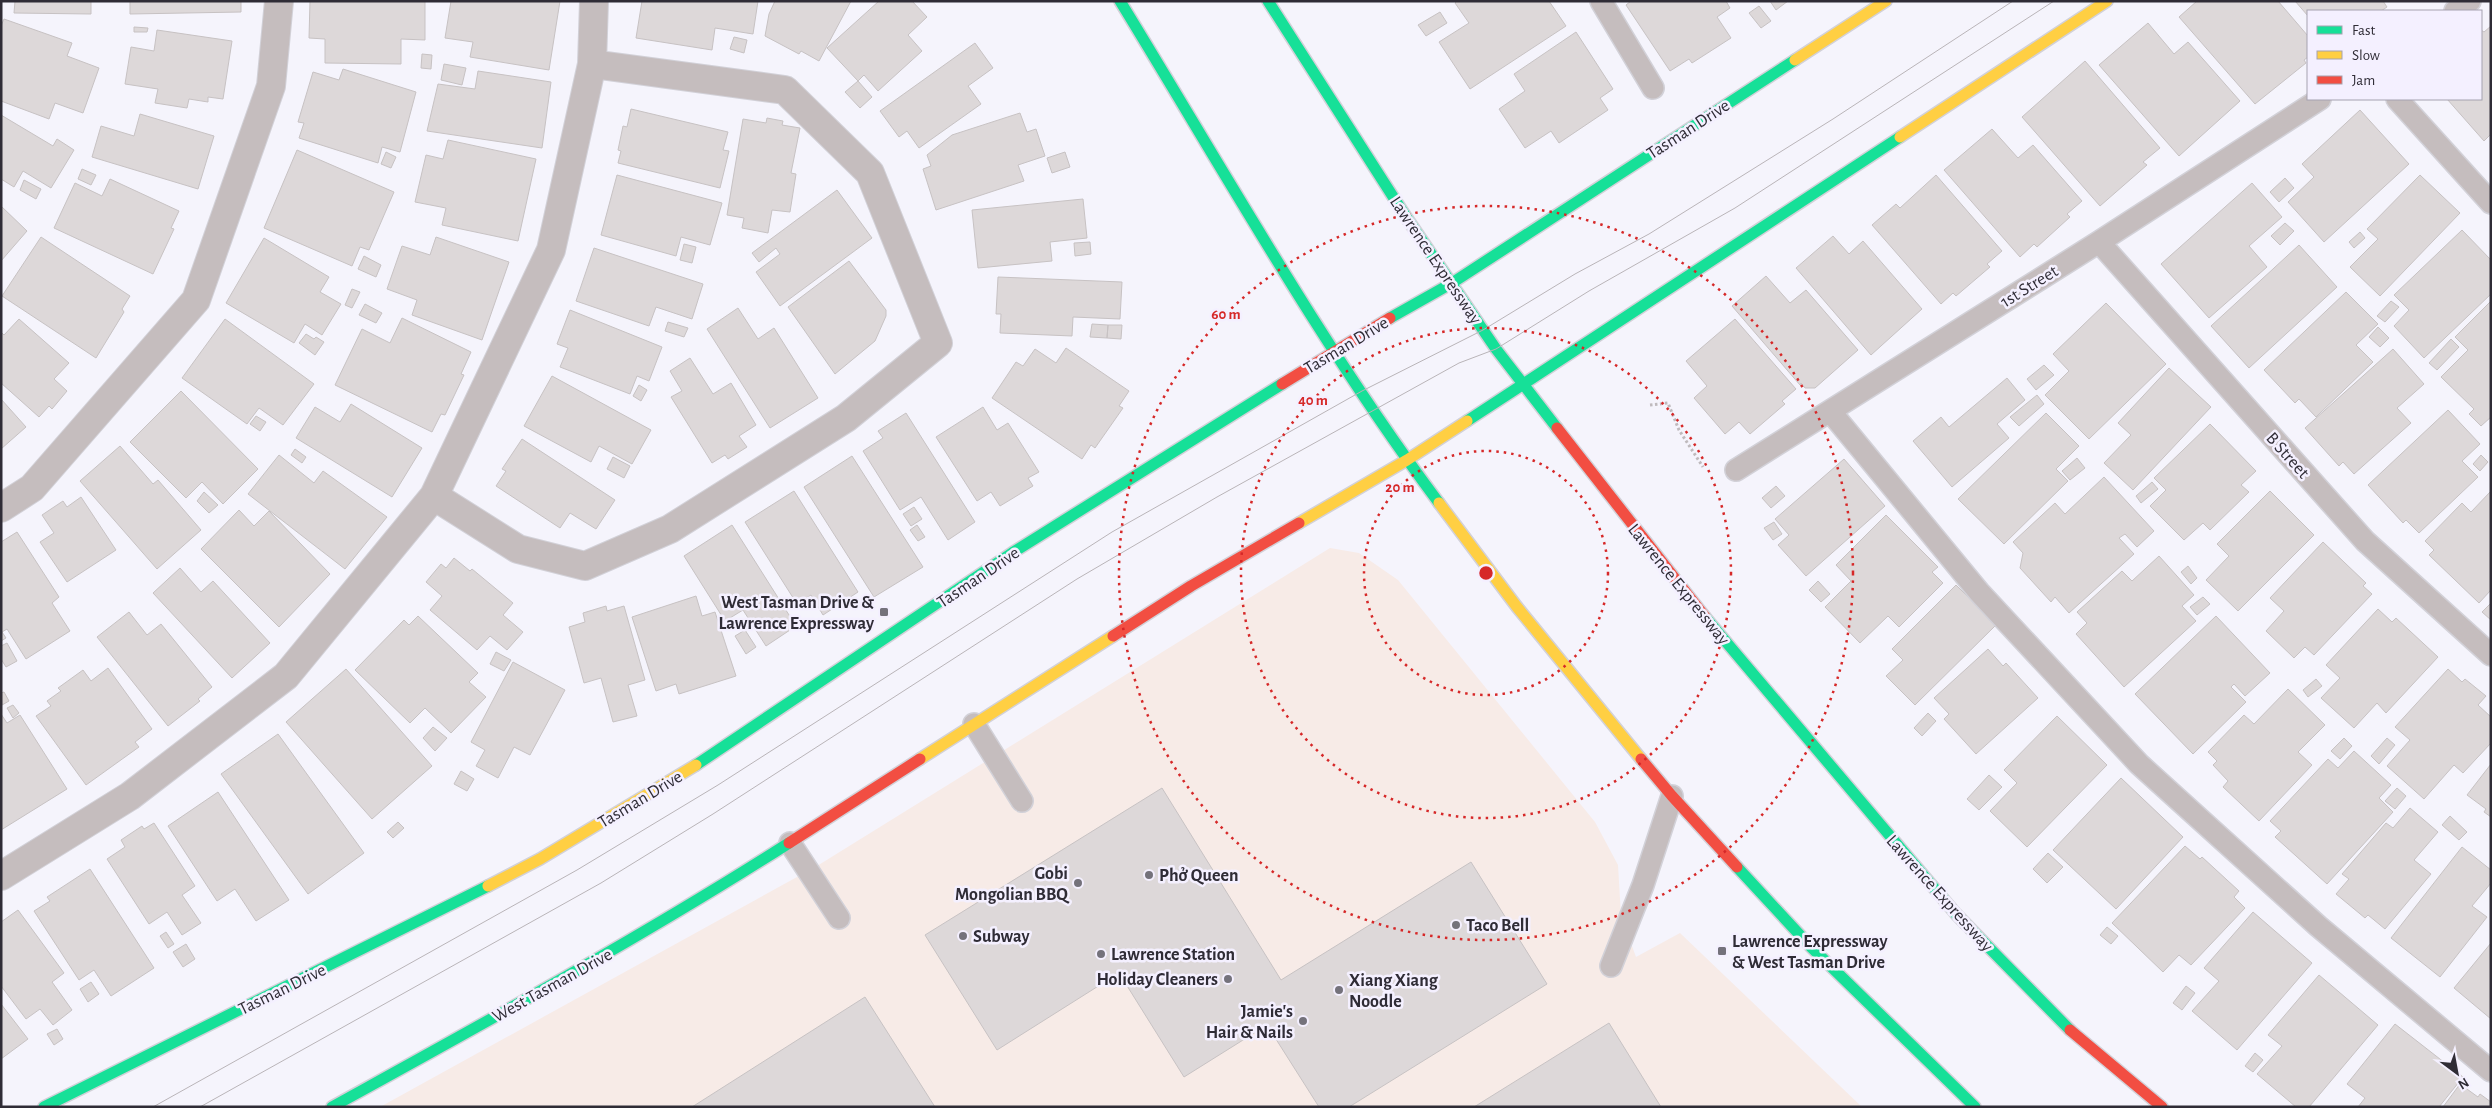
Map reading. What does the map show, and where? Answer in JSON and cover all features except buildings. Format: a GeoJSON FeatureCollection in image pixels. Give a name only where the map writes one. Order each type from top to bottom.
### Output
{"type":"FeatureCollection","features":[{"type":"Feature","properties":{"kind":"main road"},"geometry":{"type":"LineString","coordinates":[[1120,1],[1334,351],[1407,460],[1516,607],[1672,796],[1811,947],[1975,1107]]}},
{"type":"Feature","properties":{"kind":"main road","name":"Lawrence Expressway"},"geometry":{"type":"LineString","coordinates":[[1268,1],[1452,284],[1523,385],[1724,640],[1956,914],[2073,1033],[2162,1107]]}},
{"type":"Feature","properties":{"kind":"main road","name":"Tasman Drive"},"geometry":{"type":"LineString","coordinates":[[44,1107],[429,917],[540,859],[730,744],[1012,553],[1334,351],[1452,284],[1886,1]]}},
{"type":"Feature","properties":{"kind":"main road"},"geometry":{"type":"LineString","coordinates":[[790,843],[1191,586],[1407,460],[2107,1]]}},
{"type":"Feature","properties":{"kind":"main road","name":"West Tasman Drive"},"geometry":{"type":"LineString","coordinates":[[332,1107],[591,964],[790,843]]}},
{"type":"Feature","properties":{"kind":"street"},"geometry":{"type":"LineString","coordinates":[[1,508],[32,488],[196,300],[271,86],[279,1]]}},
{"type":"Feature","properties":{"kind":"street"},"geometry":{"type":"LineString","coordinates":[[1,876],[130,796],[286,676],[434,496],[551,250],[592,64],[594,1]]}},
{"type":"Feature","properties":{"kind":"street"},"geometry":{"type":"LineString","coordinates":[[434,496],[518,549],[585,566],[670,530],[846,418],[938,343],[870,172],[784,90],[592,64]]}},
{"type":"Feature","properties":{"kind":"lane"},"geometry":{"type":"LineString","coordinates":[[1601,1],[1653,88]]}},
{"type":"Feature","properties":{"kind":"lane"},"geometry":{"type":"LineString","coordinates":[[2456,10],[2470,1]]}},
{"type":"Feature","properties":{"kind":"lane","name":"1st Street"},"geometry":{"type":"LineString","coordinates":[[1736,470],[2099,242],[2318,100]]}},
{"type":"Feature","properties":{"kind":"lane"},"geometry":{"type":"LineString","coordinates":[[2398,100],[2491,204]]}},
{"type":"Feature","properties":{"kind":"lane","name":"B Street"},"geometry":{"type":"LineString","coordinates":[[2099,242],[2365,541],[2491,655]]}},
{"type":"Feature","properties":{"kind":"lane"},"geometry":{"type":"LineString","coordinates":[[1830,411],[1979,592],[2139,764],[2318,926],[2491,1071]]}},
{"type":"Feature","properties":{"kind":"lane"},"geometry":{"type":"LineString","coordinates":[[974,724],[1022,801]]}},
{"type":"Feature","properties":{"kind":"lane"},"geometry":{"type":"LineString","coordinates":[[1611,966],[1642,885],[1672,796]]}},
{"type":"Feature","properties":{"kind":"lane"},"geometry":{"type":"LineString","coordinates":[[790,843],[839,918]]}},
{"type":"Feature","properties":{"kind":"path"},"geometry":{"type":"LineString","coordinates":[[1650,404],[1668,403],[1679,430],[1704,468]]}},
{"type":"Feature","properties":{"kind":"shaded area"},"geometry":{"type":"Polygon","coordinates":[[[1330,548],[1359,553],[1398,580],[1595,822],[1618,865],[1621,916],[1636,957],[1680,933],[1862,1107],[380,1107],[817,866],[1330,548]]]}},
{"type":"Feature","properties":{"kind":"tram line"},"geometry":{"type":"LineString","coordinates":[[153,1107],[577,870],[718,785],[1112,532],[1362,391],[1483,330],[1575,274],[1649,234],[1833,119],[2013,1]]}},
{"type":"Feature","properties":{"kind":"tram line"},"geometry":{"type":"LineString","coordinates":[[200,1107],[601,883],[713,814],[1077,579],[1217,497],[1459,363],[1496,349],[1589,291],[1735,208],[2054,1]]}},
{"type":"Feature","properties":{"kind":"traffic: fast"},"geometry":{"type":"LineString","coordinates":[[1120,1],[1313,319],[1354,382],[1439,503]]}},
{"type":"Feature","properties":{"kind":"traffic: fast"},"geometry":{"type":"LineString","coordinates":[[1268,1],[1406,217],[1496,349],[1557,428]]}},
{"type":"Feature","properties":{"kind":"traffic: fast"},"geometry":{"type":"LineString","coordinates":[[1390,318],[1452,283],[1795,60]]}},
{"type":"Feature","properties":{"kind":"traffic: fast"},"geometry":{"type":"LineString","coordinates":[[1467,421],[1900,137]]}},
{"type":"Feature","properties":{"kind":"traffic: fast"},"geometry":{"type":"LineString","coordinates":[[696,765],[1012,553],[1282,384]]}},
{"type":"Feature","properties":{"kind":"traffic: fast"},"geometry":{"type":"LineString","coordinates":[[1705,617],[1956,914],[2070,1030]]}},
{"type":"Feature","properties":{"kind":"traffic: fast"},"geometry":{"type":"LineString","coordinates":[[332,1107],[620,946],[789,843]]}},
{"type":"Feature","properties":{"kind":"traffic: fast"},"geometry":{"type":"LineString","coordinates":[[1737,867],[1811,947],[1975,1107]]}},
{"type":"Feature","properties":{"kind":"traffic: fast"},"geometry":{"type":"LineString","coordinates":[[44,1107],[488,886]]}},
{"type":"Feature","properties":{"kind":"traffic: slow"},"geometry":{"type":"LineString","coordinates":[[1795,60],[1886,1]]}},
{"type":"Feature","properties":{"kind":"traffic: slow"},"geometry":{"type":"LineString","coordinates":[[1900,137],[2107,1]]}},
{"type":"Feature","properties":{"kind":"traffic: slow"},"geometry":{"type":"LineString","coordinates":[[1299,523],[1407,460],[1467,421]]}},
{"type":"Feature","properties":{"kind":"traffic: slow"},"geometry":{"type":"LineString","coordinates":[[1439,503],[1517,607],[1641,759]]}},
{"type":"Feature","properties":{"kind":"traffic: slow"},"geometry":{"type":"LineString","coordinates":[[920,759],[1113,636]]}},
{"type":"Feature","properties":{"kind":"traffic: slow"},"geometry":{"type":"LineString","coordinates":[[488,886],[540,859],[696,765]]}},
{"type":"Feature","properties":{"kind":"traffic: jam"},"geometry":{"type":"LineString","coordinates":[[1282,384],[1390,318]]}},
{"type":"Feature","properties":{"kind":"traffic: jam"},"geometry":{"type":"LineString","coordinates":[[1557,428],[1705,617]]}},
{"type":"Feature","properties":{"kind":"traffic: jam"},"geometry":{"type":"LineString","coordinates":[[1113,636],[1191,586],[1299,523]]}},
{"type":"Feature","properties":{"kind":"traffic: jam"},"geometry":{"type":"LineString","coordinates":[[789,843],[920,759]]}},
{"type":"Feature","properties":{"kind":"traffic: jam"},"geometry":{"type":"LineString","coordinates":[[1641,759],[1737,867]]}},
{"type":"Feature","properties":{"kind":"traffic: jam"},"geometry":{"type":"LineString","coordinates":[[2070,1030],[2162,1107]]}},
{"type":"Feature","properties":{"kind":"place","name":"West Tasman Drive & Lawrence Expressway"},"geometry":{"type":"Point","coordinates":[884,612]}},
{"type":"Feature","properties":{"kind":"place","name":"Phở Queen"},"geometry":{"type":"Point","coordinates":[1149,875]}},
{"type":"Feature","properties":{"kind":"place","name":"Gobi Mongolian BBQ"},"geometry":{"type":"Point","coordinates":[1078,883]}},
{"type":"Feature","properties":{"kind":"place","name":"Taco Bell"},"geometry":{"type":"Point","coordinates":[1456,925]}},
{"type":"Feature","properties":{"kind":"place","name":"Subway"},"geometry":{"type":"Point","coordinates":[963,936]}},
{"type":"Feature","properties":{"kind":"place","name":"Lawrence Expressway & West Tasman Drive"},"geometry":{"type":"Point","coordinates":[1722,951]}},
{"type":"Feature","properties":{"kind":"place","name":"Lawrence Station"},"geometry":{"type":"Point","coordinates":[1101,954]}},
{"type":"Feature","properties":{"kind":"place","name":"Holiday Cleaners"},"geometry":{"type":"Point","coordinates":[1228,979]}},
{"type":"Feature","properties":{"kind":"place","name":"Xiang Xiang Noodle"},"geometry":{"type":"Point","coordinates":[1339,990]}},
{"type":"Feature","properties":{"kind":"place","name":"Jamie's Hair & Nails"},"geometry":{"type":"Point","coordinates":[1303,1021]}}]}
